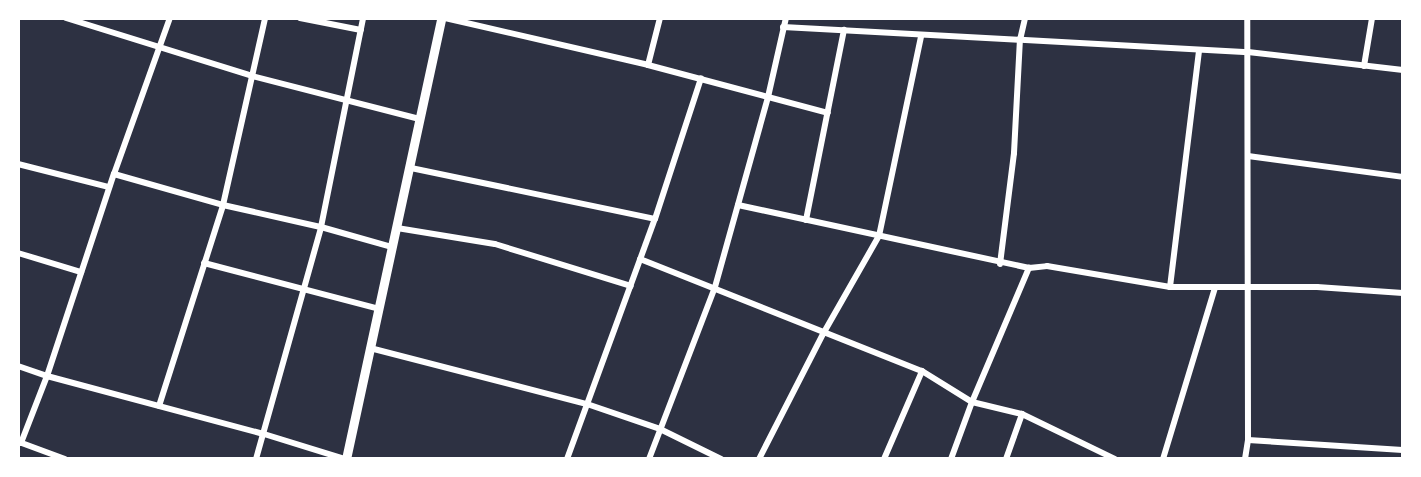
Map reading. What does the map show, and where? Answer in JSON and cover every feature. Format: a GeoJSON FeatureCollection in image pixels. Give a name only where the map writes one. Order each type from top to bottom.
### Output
{"type":"FeatureCollection","features":[{"type":"Feature","properties":{"kind":"main road"},"geometry":{"type":"LineString","coordinates":[[345,459],[443,18]]}},
{"type":"Feature","properties":{"kind":"street"},"geometry":{"type":"LineString","coordinates":[[66,18],[252,76],[348,98],[420,119]]}},
{"type":"Feature","properties":{"kind":"street"},"geometry":{"type":"LineString","coordinates":[[65,459],[20,443],[47,376],[109,187],[170,18]]}},
{"type":"Feature","properties":{"kind":"street"},"geometry":{"type":"LineString","coordinates":[[159,406],[223,205],[265,18]]}},
{"type":"Feature","properties":{"kind":"street"},"geometry":{"type":"LineString","coordinates":[[300,18],[361,30]]}},
{"type":"Feature","properties":{"kind":"street"},"geometry":{"type":"LineString","coordinates":[[256,459],[321,227],[363,18]]}},
{"type":"Feature","properties":{"kind":"street"},"geometry":{"type":"LineString","coordinates":[[443,18],[701,78],[828,113]]}},
{"type":"Feature","properties":{"kind":"street"},"geometry":{"type":"LineString","coordinates":[[648,65],[660,18]]}},
{"type":"Feature","properties":{"kind":"street"},"geometry":{"type":"LineString","coordinates":[[649,459],[715,287],[768,97],[786,18]]}},
{"type":"Feature","properties":{"kind":"street"},"geometry":{"type":"LineString","coordinates":[[1000,264],[1014,153],[1020,40],[1025,18]]}},
{"type":"Feature","properties":{"kind":"street"},"geometry":{"type":"LineString","coordinates":[[1245,459],[1248,440],[1247,18]]}},
{"type":"Feature","properties":{"kind":"street"},"geometry":{"type":"LineString","coordinates":[[1364,66],[1372,18]]}},
{"type":"Feature","properties":{"kind":"street"},"geometry":{"type":"LineString","coordinates":[[783,27],[1248,52],[1403,70]]}},
{"type":"Feature","properties":{"kind":"street"},"geometry":{"type":"LineString","coordinates":[[806,220],[844,30]]}},
{"type":"Feature","properties":{"kind":"street"},"geometry":{"type":"LineString","coordinates":[[759,459],[823,334],[879,236],[921,36]]}},
{"type":"Feature","properties":{"kind":"street"},"geometry":{"type":"LineString","coordinates":[[1170,287],[1199,51]]}},
{"type":"Feature","properties":{"kind":"street"},"geometry":{"type":"LineString","coordinates":[[567,459],[655,219],[701,78]]}},
{"type":"Feature","properties":{"kind":"street"},"geometry":{"type":"LineString","coordinates":[[1248,156],[1403,177]]}},
{"type":"Feature","properties":{"kind":"street"},"geometry":{"type":"LineString","coordinates":[[18,164],[109,187]]}},
{"type":"Feature","properties":{"kind":"street"},"geometry":{"type":"LineString","coordinates":[[411,168],[655,219]]}},
{"type":"Feature","properties":{"kind":"street"},"geometry":{"type":"LineString","coordinates":[[114,174],[223,205],[321,227],[392,247]]}},
{"type":"Feature","properties":{"kind":"street"},"geometry":{"type":"LineString","coordinates":[[738,205],[1000,264],[1029,268],[1047,266],[1170,287],[1317,287],[1403,293]]}},
{"type":"Feature","properties":{"kind":"street"},"geometry":{"type":"LineString","coordinates":[[396,228],[495,244],[631,286]]}},
{"type":"Feature","properties":{"kind":"street"},"geometry":{"type":"LineString","coordinates":[[18,253],[81,272]]}},
{"type":"Feature","properties":{"kind":"street"},"geometry":{"type":"LineString","coordinates":[[640,259],[715,287],[823,334],[922,372],[972,402],[1022,414],[1116,459]]}},
{"type":"Feature","properties":{"kind":"street"},"geometry":{"type":"LineString","coordinates":[[204,263],[379,309]]}},
{"type":"Feature","properties":{"kind":"street"},"geometry":{"type":"LineString","coordinates":[[951,459],[972,402],[1029,268]]}},
{"type":"Feature","properties":{"kind":"street"},"geometry":{"type":"LineString","coordinates":[[1163,459],[1215,288]]}},
{"type":"Feature","properties":{"kind":"street"},"geometry":{"type":"LineString","coordinates":[[370,348],[587,404],[660,429],[721,459]]}},
{"type":"Feature","properties":{"kind":"street"},"geometry":{"type":"LineString","coordinates":[[18,366],[47,376],[264,434],[345,459]]}},
{"type":"Feature","properties":{"kind":"street"},"geometry":{"type":"LineString","coordinates":[[884,459],[922,372]]}},
{"type":"Feature","properties":{"kind":"street"},"geometry":{"type":"LineString","coordinates":[[1006,459],[1022,414]]}},
{"type":"Feature","properties":{"kind":"street"},"geometry":{"type":"LineString","coordinates":[[1248,440],[1403,450]]}}]}
